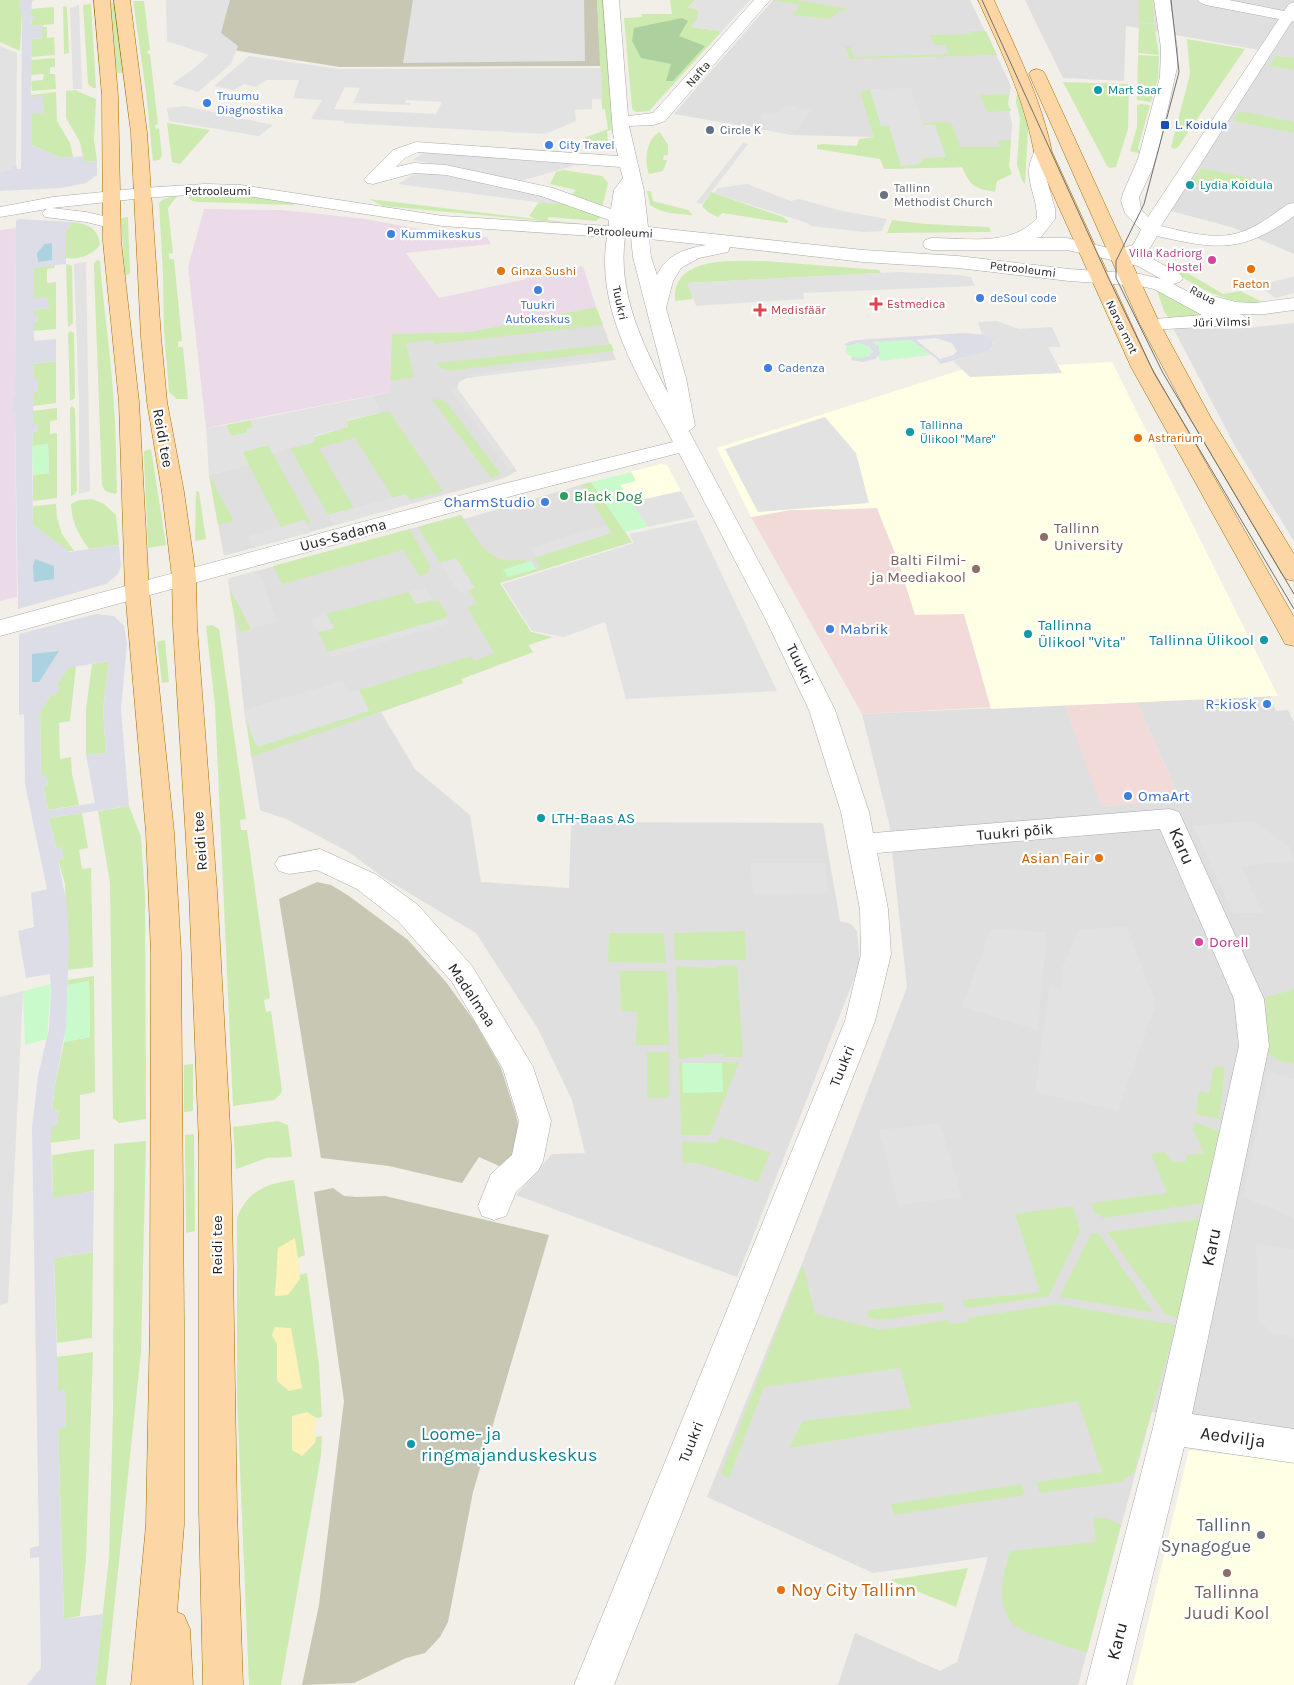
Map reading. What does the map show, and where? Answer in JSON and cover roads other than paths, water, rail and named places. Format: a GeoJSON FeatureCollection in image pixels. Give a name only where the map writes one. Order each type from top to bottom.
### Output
{"type":"FeatureCollection","features":[{"type":"Feature","properties":{"kind":"main road","name":"Reidi tee"},"geometry":{"type":"LineString","coordinates":[[102,0],[110,96],[111,223],[118,310],[129,402],[137,590],[160,832],[166,953],[168,1323],[165,1525],[151,1685]]}},
{"type":"Feature","properties":{"kind":"main road","name":"Reidi tee"},"geometry":{"type":"LineString","coordinates":[[122,0],[139,134],[156,402],[173,492],[184,577],[185,626],[203,890],[215,1145],[218,1512],[223,1685]]}},
{"type":"Feature","properties":{"kind":"main road","name":"Narva mnt"},"geometry":{"type":"LineString","coordinates":[[986,0],[1032,102],[1040,126],[1043,152],[1085,248],[1141,367],[1294,638]]}},
{"type":"Feature","properties":{"kind":"main road","name":"Narva mnt"},"geometry":{"type":"LineString","coordinates":[[1002,0],[1065,131],[1128,279],[1150,324],[1208,428],[1294,574]]}},
{"type":"Feature","properties":{"kind":"main road"},"geometry":{"type":"LineString","coordinates":[[165,1525],[173,1685]]}},
{"type":"Feature","properties":{"kind":"street","name":"Tuukri"},"geometry":{"type":"LineString","coordinates":[[594,1685],[860,1022],[876,954],[874,909],[855,812],[822,710],[778,620],[654,386],[626,326],[618,298],[614,258],[628,225],[635,190],[623,146],[610,0]]}},
{"type":"Feature","properties":{"kind":"street","name":"Nafta"},"geometry":{"type":"LineString","coordinates":[[620,121],[654,120],[659,117],[762,0]]}},
{"type":"Feature","properties":{"kind":"street"},"geometry":{"type":"LineString","coordinates":[[1162,0],[1169,56],[1168,74],[1142,173],[1132,190],[1130,204],[1134,212],[1150,229],[1189,238],[1230,240],[1248,235],[1294,208]]}},
{"type":"Feature","properties":{"kind":"street"},"geometry":{"type":"LineString","coordinates":[[1118,256],[1140,249],[1148,237],[1150,229],[1215,126],[1292,13],[1206,0]]}},
{"type":"Feature","properties":{"kind":"street"},"geometry":{"type":"LineString","coordinates":[[363,193],[399,154],[416,147],[630,171]]}},
{"type":"Feature","properties":{"kind":"street"},"geometry":{"type":"LineString","coordinates":[[1008,242],[1034,233],[1046,219],[1046,208],[1036,173],[1043,152]]}},
{"type":"Feature","properties":{"kind":"street"},"geometry":{"type":"LineString","coordinates":[[363,193],[391,173],[414,168],[446,170],[547,192],[628,225]]}},
{"type":"Feature","properties":{"kind":"street","name":"Petrooleumi"},"geometry":{"type":"LineString","coordinates":[[143,189],[219,183],[315,192],[363,193]]}},
{"type":"Feature","properties":{"kind":"street"},"geometry":{"type":"LineString","coordinates":[[0,196],[143,189]]}},
{"type":"Feature","properties":{"kind":"street","name":"Petrooleumi"},"geometry":{"type":"LineString","coordinates":[[143,189],[363,193],[443,221],[541,228],[628,225],[876,242],[962,244],[1008,242],[1056,243],[1118,256]]}},
{"type":"Feature","properties":{"kind":"street"},"geometry":{"type":"LineString","coordinates":[[0,213],[110,191]]}},
{"type":"Feature","properties":{"kind":"street"},"geometry":{"type":"LineString","coordinates":[[0,213],[46,213],[86,217],[111,223]]}},
{"type":"Feature","properties":{"kind":"street"},"geometry":{"type":"LineString","coordinates":[[958,262],[1061,255],[1085,248],[1092,242],[1101,216]]}},
{"type":"Feature","properties":{"kind":"street","name":"Petrooleumi"},"geometry":{"type":"LineString","coordinates":[[628,225],[760,244],[863,256],[958,262],[1128,279]]}},
{"type":"Feature","properties":{"kind":"street","name":"Tuukri"},"geometry":{"type":"LineString","coordinates":[[628,225],[645,271],[676,378],[686,445]]}},
{"type":"Feature","properties":{"kind":"street"},"geometry":{"type":"LineString","coordinates":[[541,228],[590,246],[614,258]]}},
{"type":"Feature","properties":{"kind":"street"},"geometry":{"type":"LineString","coordinates":[[656,309],[661,283],[666,273],[672,264],[683,257],[706,250],[760,244]]}},
{"type":"Feature","properties":{"kind":"street","name":"Raua"},"geometry":{"type":"LineString","coordinates":[[1118,256],[1152,265],[1210,299],[1225,305],[1254,309],[1294,304]]}},
{"type":"Feature","properties":{"kind":"street","name":"Raua"},"geometry":{"type":"LineString","coordinates":[[1128,279],[1148,281],[1161,285],[1211,312],[1236,319]]}},
{"type":"Feature","properties":{"kind":"street","name":"Jüri Vilmsi"},"geometry":{"type":"LineString","coordinates":[[1150,324],[1236,319],[1255,321],[1294,317]]}},
{"type":"Feature","properties":{"kind":"street","name":"Uus-Sadama"},"geometry":{"type":"LineString","coordinates":[[0,628],[516,488],[686,445]]}},
{"type":"Feature","properties":{"kind":"street","name":"Tuukri põik"},"geometry":{"type":"LineString","coordinates":[[862,844],[1169,819]]}},
{"type":"Feature","properties":{"kind":"street","name":"Karu"},"geometry":{"type":"LineString","coordinates":[[1106,1685],[1171,1428],[1254,1046],[1249,999],[1169,819]]}},
{"type":"Feature","properties":{"kind":"street","name":"Madalmaa"},"geometry":{"type":"LineString","coordinates":[[289,864],[320,859],[367,882],[408,913],[462,974],[518,1067],[535,1121],[527,1160],[503,1184],[494,1206]]}},
{"type":"Feature","properties":{"kind":"street","name":"Aedvilja"},"geometry":{"type":"LineString","coordinates":[[1171,1428],[1294,1446]]}},
{"type":"Feature","properties":{"kind":"water"},"geometry":{"type":"Polygon","coordinates":[[[52,243],[52,260],[38,262],[37,253],[45,244],[52,243]]]}},
{"type":"Feature","properties":{"kind":"water"},"geometry":{"type":"Polygon","coordinates":[[[35,559],[54,566],[54,579],[34,582],[33,567],[35,559]]]}},
{"type":"Feature","properties":{"kind":"water"},"geometry":{"type":"Polygon","coordinates":[[[59,651],[39,682],[32,682],[32,654],[59,651]]]}},
{"type":"Feature","properties":{"kind":"tram line"},"geometry":{"type":"LineString","coordinates":[[982,0],[1108,277],[1154,373],[1294,609]]}},
{"type":"Feature","properties":{"kind":"tram line"},"geometry":{"type":"LineString","coordinates":[[1171,0],[1179,72],[1144,204],[1116,261],[1116,278],[1163,373],[1294,594]]}},
{"type":"Feature","properties":{"kind":"place","name":"Mart Saar"},"geometry":{"type":"Point","coordinates":[1098,90]}},
{"type":"Feature","properties":{"kind":"place","name":"Truumu Diagnostika"},"geometry":{"type":"Point","coordinates":[207,103]}},
{"type":"Feature","properties":{"kind":"place","name":"L. Koidula"},"geometry":{"type":"Point","coordinates":[1165,125]}},
{"type":"Feature","properties":{"kind":"place","name":"Circle K"},"geometry":{"type":"Point","coordinates":[710,130]}},
{"type":"Feature","properties":{"kind":"place","name":"City Travel"},"geometry":{"type":"Point","coordinates":[549,145]}},
{"type":"Feature","properties":{"kind":"place","name":"Lydia Koidula"},"geometry":{"type":"Point","coordinates":[1190,185]}},
{"type":"Feature","properties":{"kind":"place","name":"Tallinn Methodist Church"},"geometry":{"type":"Point","coordinates":[884,195]}},
{"type":"Feature","properties":{"kind":"place","name":"Kummikeskus"},"geometry":{"type":"Point","coordinates":[391,234]}},
{"type":"Feature","properties":{"kind":"place","name":"Villa Kadriorg Hostel"},"geometry":{"type":"Point","coordinates":[1212,260]}},
{"type":"Feature","properties":{"kind":"place","name":"Faeton"},"geometry":{"type":"Point","coordinates":[1251,269]}},
{"type":"Feature","properties":{"kind":"place","name":"Ginza Sushi"},"geometry":{"type":"Point","coordinates":[501,271]}},
{"type":"Feature","properties":{"kind":"place","name":"Tuukri Autokeskus"},"geometry":{"type":"Point","coordinates":[538,290]}},
{"type":"Feature","properties":{"kind":"place","name":"deSoul code"},"geometry":{"type":"Point","coordinates":[980,298]}},
{"type":"Feature","properties":{"kind":"place","name":"Estmedica"},"geometry":{"type":"Point","coordinates":[876,304]}},
{"type":"Feature","properties":{"kind":"place","name":"Medisfäär"},"geometry":{"type":"Point","coordinates":[760,310]}},
{"type":"Feature","properties":{"kind":"place","name":"Cadenza"},"geometry":{"type":"Point","coordinates":[768,368]}},
{"type":"Feature","properties":{"kind":"place","name":"Tallinna Ülikool \"Mare\""},"geometry":{"type":"Point","coordinates":[910,432]}},
{"type":"Feature","properties":{"kind":"place","name":"Astrarium"},"geometry":{"type":"Point","coordinates":[1138,438]}},
{"type":"Feature","properties":{"kind":"place","name":"Black Dog"},"geometry":{"type":"Point","coordinates":[564,496]}},
{"type":"Feature","properties":{"kind":"place","name":"CharmStudio"},"geometry":{"type":"Point","coordinates":[545,502]}},
{"type":"Feature","properties":{"kind":"place","name":"Tallinn University"},"geometry":{"type":"Point","coordinates":[1044,537]}},
{"type":"Feature","properties":{"kind":"place","name":"Balti Filmi- ja Meediakool"},"geometry":{"type":"Point","coordinates":[976,569]}},
{"type":"Feature","properties":{"kind":"place","name":"Mabrik"},"geometry":{"type":"Point","coordinates":[830,629]}},
{"type":"Feature","properties":{"kind":"place","name":"Tallinna Ülikool \"Vita\""},"geometry":{"type":"Point","coordinates":[1028,634]}},
{"type":"Feature","properties":{"kind":"place","name":"Tallinna Ülikool"},"geometry":{"type":"Point","coordinates":[1264,640]}},
{"type":"Feature","properties":{"kind":"place","name":"R-kiosk"},"geometry":{"type":"Point","coordinates":[1267,704]}},
{"type":"Feature","properties":{"kind":"place","name":"OmaArt"},"geometry":{"type":"Point","coordinates":[1128,796]}},
{"type":"Feature","properties":{"kind":"place","name":"LTH-Baas AS"},"geometry":{"type":"Point","coordinates":[541,818]}},
{"type":"Feature","properties":{"kind":"place","name":"Asian Fair"},"geometry":{"type":"Point","coordinates":[1099,858]}},
{"type":"Feature","properties":{"kind":"place","name":"Dorell"},"geometry":{"type":"Point","coordinates":[1199,942]}},
{"type":"Feature","properties":{"kind":"place","name":"Loome- ja ringmajanduskeskus"},"geometry":{"type":"Point","coordinates":[411,1444]}},
{"type":"Feature","properties":{"kind":"place","name":"Tallinn Synagogue"},"geometry":{"type":"Point","coordinates":[1261,1535]}},
{"type":"Feature","properties":{"kind":"place","name":"Tallinna Juudi Kool"},"geometry":{"type":"Point","coordinates":[1227,1573]}},
{"type":"Feature","properties":{"kind":"place","name":"Noy City Tallinn"},"geometry":{"type":"Point","coordinates":[781,1590]}}]}
